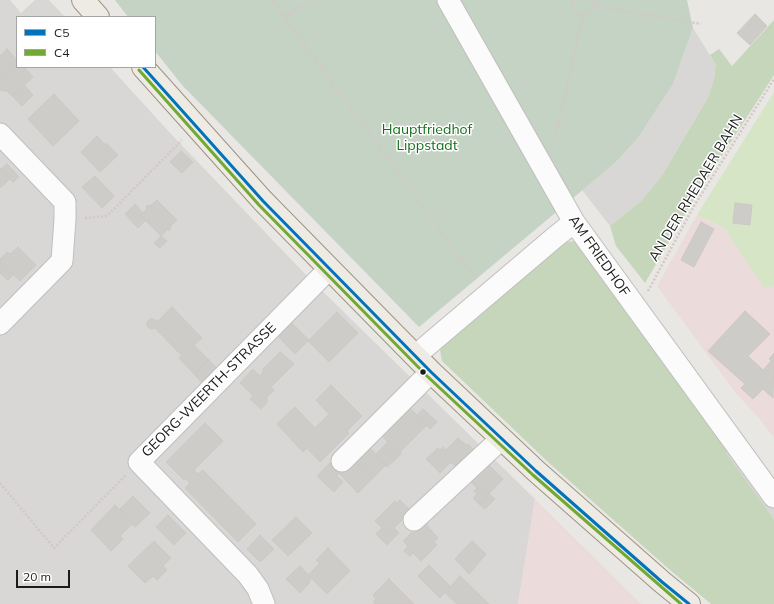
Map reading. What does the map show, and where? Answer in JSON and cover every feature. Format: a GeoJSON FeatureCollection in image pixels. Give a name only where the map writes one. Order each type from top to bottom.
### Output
{"type":"FeatureCollection","features":[{"type":"Feature","properties":{"kind":"main road"},"geometry":{"type":"LineString","coordinates":[[83,0],[97,16]]}},
{"type":"Feature","properties":{"kind":"main road"},"geometry":{"type":"LineString","coordinates":[[144,68],[263,201],[431,372],[501,438],[650,571],[690,604]]}},
{"type":"Feature","properties":{"kind":"street","name":"AM FRIEDHOF"},"geometry":{"type":"LineString","coordinates":[[448,0],[574,222],[774,497]]}},
{"type":"Feature","properties":{"kind":"street"},"geometry":{"type":"LineString","coordinates":[[0,134],[65,202],[62,261],[0,324]]}},
{"type":"Feature","properties":{"kind":"street"},"geometry":{"type":"LineString","coordinates":[[416,356],[574,222]]}},
{"type":"Feature","properties":{"kind":"street","name":"GEORG-WEERTH-STRASSE"},"geometry":{"type":"LineString","coordinates":[[264,604],[258,589],[248,575],[139,462],[329,269]]}},
{"type":"Feature","properties":{"kind":"street"},"geometry":{"type":"LineString","coordinates":[[342,461],[431,372]]}},
{"type":"Feature","properties":{"kind":"street"},"geometry":{"type":"LineString","coordinates":[[414,520],[501,438]]}},
{"type":"Feature","properties":{"kind":"path"},"geometry":{"type":"LineString","coordinates":[[272,0],[488,294]]}},
{"type":"Feature","properties":{"kind":"path"},"geometry":{"type":"LineString","coordinates":[[284,16],[311,0]]}},
{"type":"Feature","properties":{"kind":"path"},"geometry":{"type":"LineString","coordinates":[[573,0],[574,9],[576,12],[583,14],[590,12],[594,6],[594,0]]}},
{"type":"Feature","properties":{"kind":"path"},"geometry":{"type":"LineString","coordinates":[[594,6],[701,24]]}},
{"type":"Feature","properties":{"kind":"path"},"geometry":{"type":"LineString","coordinates":[[540,162],[551,156],[583,14]]}},
{"type":"Feature","properties":{"kind":"path","name":"AN DER RHEDAER BAHN"},"geometry":{"type":"LineString","coordinates":[[636,307],[646,294],[694,206],[774,79]]}},
{"type":"Feature","properties":{"kind":"path"},"geometry":{"type":"LineString","coordinates":[[65,219],[107,216],[196,126]]}},
{"type":"Feature","properties":{"kind":"path"},"geometry":{"type":"LineString","coordinates":[[0,482],[54,548],[139,462]]}},
{"type":"Feature","properties":{"kind":"shaded area"},"geometry":{"type":"Polygon","coordinates":[[[0,0],[10,0],[21,13],[35,0],[49,0],[64,16],[16,16],[16,68],[111,68],[171,134],[308,277],[535,499],[518,604],[0,604],[0,0]]]}},
{"type":"Feature","properties":{"kind":"shaded area"},"geometry":{"type":"Polygon","coordinates":[[[693,28],[716,65],[709,96],[661,177],[642,200],[610,226],[582,190],[616,162],[638,138],[673,84],[693,28]]]}},
{"type":"Feature","properties":{"kind":"shaded area"},"geometry":{"type":"Polygon","coordinates":[[[697,215],[724,228],[764,288],[774,286],[774,438],[758,417],[734,391],[657,286],[697,215]]]}},
{"type":"Feature","properties":{"kind":"shaded area"},"geometry":{"type":"Polygon","coordinates":[[[732,448],[774,504],[774,519],[725,453],[732,448]]]}},
{"type":"Feature","properties":{"kind":"shaded area"},"geometry":{"type":"Polygon","coordinates":[[[535,499],[641,604],[518,604],[535,499]]]}},
{"type":"Feature","properties":{"kind":"green space","name":"Hauptfriedhof Lippstadt"},"geometry":{"type":"Polygon","coordinates":[[[115,0],[687,0],[693,28],[673,84],[638,138],[616,162],[419,327],[182,85],[156,52],[156,16],[127,16],[115,0]]]}},
{"type":"Feature","properties":{"kind":"green space"},"geometry":{"type":"Polygon","coordinates":[[[774,20],[774,75],[691,204],[645,283],[616,246],[610,226],[642,200],[661,177],[709,96],[716,65],[710,55],[719,49],[732,66],[774,20]]]}},
{"type":"Feature","properties":{"kind":"green space"},"geometry":{"type":"Polygon","coordinates":[[[774,92],[774,286],[764,288],[724,228],[697,215],[774,92]]]}},
{"type":"Feature","properties":{"kind":"green space"},"geometry":{"type":"Polygon","coordinates":[[[574,241],[587,248],[732,448],[726,453],[774,519],[774,604],[711,604],[670,570],[548,462],[442,361],[440,350],[446,340],[560,243],[574,241]]]}},
{"type":"Feature","properties":{"kind":"building"},"geometry":{"type":"Polygon","coordinates":[[[755,14],[767,26],[750,45],[737,33],[755,14]]]}},
{"type":"Feature","properties":{"kind":"building"},"geometry":{"type":"Polygon","coordinates":[[[7,49],[16,59],[16,67],[0,82],[0,56],[7,49]]]}},
{"type":"Feature","properties":{"kind":"building"},"geometry":{"type":"Polygon","coordinates":[[[16,67],[25,68],[33,77],[12,96],[7,91],[2,91],[0,89],[0,82],[16,67]]]}},
{"type":"Feature","properties":{"kind":"building"},"geometry":{"type":"Polygon","coordinates":[[[24,85],[33,95],[22,106],[12,96],[24,85]]]}},
{"type":"Feature","properties":{"kind":"building"},"geometry":{"type":"Polygon","coordinates":[[[54,94],[79,121],[53,146],[28,119],[54,94]]]}},
{"type":"Feature","properties":{"kind":"building"},"geometry":{"type":"Polygon","coordinates":[[[97,136],[105,145],[106,143],[118,155],[100,172],[81,152],[97,136]]]}},
{"type":"Feature","properties":{"kind":"building"},"geometry":{"type":"Polygon","coordinates":[[[181,151],[193,162],[182,173],[170,162],[181,151]]]}},
{"type":"Feature","properties":{"kind":"building"},"geometry":{"type":"Polygon","coordinates":[[[7,164],[19,177],[13,182],[1,169],[7,164]]]}},
{"type":"Feature","properties":{"kind":"building"},"geometry":{"type":"Polygon","coordinates":[[[0,168],[10,179],[0,188],[0,168]]]}},
{"type":"Feature","properties":{"kind":"building"},"geometry":{"type":"Polygon","coordinates":[[[95,176],[114,196],[102,208],[82,187],[95,176]]]}},
{"type":"Feature","properties":{"kind":"building"},"geometry":{"type":"Polygon","coordinates":[[[157,200],[177,220],[170,227],[171,228],[169,231],[168,229],[161,236],[140,215],[147,209],[146,207],[148,205],[150,206],[157,200]]]}},
{"type":"Feature","properties":{"kind":"building"},"geometry":{"type":"Polygon","coordinates":[[[735,203],[752,205],[750,225],[733,223],[735,203]]]}},
{"type":"Feature","properties":{"kind":"building"},"geometry":{"type":"Polygon","coordinates":[[[135,204],[143,213],[140,215],[145,221],[138,228],[125,214],[135,204]]]}},
{"type":"Feature","properties":{"kind":"building"},"geometry":{"type":"Polygon","coordinates":[[[701,222],[714,229],[694,267],[681,260],[701,222]]]}},
{"type":"Feature","properties":{"kind":"building"},"geometry":{"type":"Polygon","coordinates":[[[161,236],[167,241],[160,248],[154,243],[161,236]]]}},
{"type":"Feature","properties":{"kind":"building"},"geometry":{"type":"Polygon","coordinates":[[[18,247],[36,265],[20,281],[0,262],[0,259],[7,252],[10,254],[18,247]]]}},
{"type":"Feature","properties":{"kind":"building"},"geometry":{"type":"Polygon","coordinates":[[[0,262],[13,275],[8,280],[0,273],[0,262]]]}},
{"type":"Feature","properties":{"kind":"building"},"geometry":{"type":"Polygon","coordinates":[[[172,307],[202,338],[194,345],[209,360],[194,374],[179,358],[182,356],[155,328],[150,329],[147,326],[147,322],[150,319],[154,319],[157,322],[172,307]]]}},
{"type":"Feature","properties":{"kind":"building"},"geometry":{"type":"Polygon","coordinates":[[[745,311],[770,334],[748,356],[763,370],[771,361],[769,359],[774,353],[773,398],[763,389],[753,399],[741,388],[745,384],[708,351],[745,311]]]}},
{"type":"Feature","properties":{"kind":"building"},"geometry":{"type":"Polygon","coordinates":[[[337,312],[358,333],[329,362],[308,341],[337,312]]]}},
{"type":"Feature","properties":{"kind":"building"},"geometry":{"type":"Polygon","coordinates":[[[291,322],[309,340],[295,354],[277,335],[291,322]]]}},
{"type":"Feature","properties":{"kind":"building"},"geometry":{"type":"Polygon","coordinates":[[[280,352],[294,364],[283,375],[270,362],[280,352]]]}},
{"type":"Feature","properties":{"kind":"building"},"geometry":{"type":"Polygon","coordinates":[[[209,360],[219,370],[204,385],[194,374],[209,360]]]}},
{"type":"Feature","properties":{"kind":"building"},"geometry":{"type":"Polygon","coordinates":[[[270,362],[283,375],[271,387],[274,390],[267,397],[267,402],[261,409],[250,399],[253,396],[240,383],[253,369],[260,376],[263,369],[270,362]]]}},
{"type":"Feature","properties":{"kind":"building"},"geometry":{"type":"Polygon","coordinates":[[[331,385],[362,416],[347,431],[349,433],[320,462],[307,448],[303,452],[277,424],[295,407],[315,428],[329,414],[316,400],[331,385]]]}},
{"type":"Feature","properties":{"kind":"building"},"geometry":{"type":"Polygon","coordinates":[[[407,405],[427,425],[413,439],[393,419],[407,405]]]}},
{"type":"Feature","properties":{"kind":"building"},"geometry":{"type":"Polygon","coordinates":[[[423,409],[437,422],[430,429],[417,415],[423,409]]]}},
{"type":"Feature","properties":{"kind":"building"},"geometry":{"type":"Polygon","coordinates":[[[393,419],[413,439],[399,453],[379,433],[393,419]]]}},
{"type":"Feature","properties":{"kind":"building"},"geometry":{"type":"Polygon","coordinates":[[[205,423],[223,441],[194,470],[198,474],[203,470],[256,524],[238,542],[185,488],[190,483],[185,478],[184,480],[166,462],[205,423]]]}},
{"type":"Feature","properties":{"kind":"building"},"geometry":{"type":"Polygon","coordinates":[[[458,438],[466,445],[468,444],[473,449],[473,452],[458,468],[451,462],[440,473],[426,459],[438,448],[440,450],[443,447],[446,450],[458,438]]]}},
{"type":"Feature","properties":{"kind":"building"},"geometry":{"type":"Polygon","coordinates":[[[388,442],[401,454],[394,461],[382,448],[388,442]]]}},
{"type":"Feature","properties":{"kind":"building"},"geometry":{"type":"Polygon","coordinates":[[[367,445],[386,465],[372,479],[353,459],[367,445]]]}},
{"type":"Feature","properties":{"kind":"building"},"geometry":{"type":"Polygon","coordinates":[[[382,448],[394,461],[387,467],[376,454],[382,448]]]}},
{"type":"Feature","properties":{"kind":"building"},"geometry":{"type":"Polygon","coordinates":[[[353,459],[372,479],[358,493],[339,473],[353,459]]]}},
{"type":"Feature","properties":{"kind":"building"},"geometry":{"type":"Polygon","coordinates":[[[330,463],[339,472],[337,476],[343,482],[334,492],[317,476],[330,463]]]}},
{"type":"Feature","properties":{"kind":"building"},"geometry":{"type":"Polygon","coordinates":[[[488,464],[503,479],[486,497],[470,481],[488,464]]]}},
{"type":"Feature","properties":{"kind":"building"},"geometry":{"type":"Polygon","coordinates":[[[477,488],[486,497],[479,504],[473,498],[477,494],[474,491],[477,488]]]}},
{"type":"Feature","properties":{"kind":"building"},"geometry":{"type":"Polygon","coordinates":[[[489,494],[495,499],[485,509],[479,504],[489,494]]]}},
{"type":"Feature","properties":{"kind":"building"},"geometry":{"type":"Polygon","coordinates":[[[133,496],[150,513],[135,527],[120,509],[133,496]]]}},
{"type":"Feature","properties":{"kind":"building"},"geometry":{"type":"Polygon","coordinates":[[[400,500],[409,509],[406,512],[408,514],[388,534],[375,521],[395,501],[397,503],[400,500]]]}},
{"type":"Feature","properties":{"kind":"building"},"geometry":{"type":"Polygon","coordinates":[[[115,505],[133,523],[120,536],[123,539],[111,551],[91,530],[115,505]]]}},
{"type":"Feature","properties":{"kind":"building"},"geometry":{"type":"Polygon","coordinates":[[[168,515],[186,533],[174,545],[156,527],[168,515]]]}},
{"type":"Feature","properties":{"kind":"building"},"geometry":{"type":"Polygon","coordinates":[[[296,517],[312,533],[288,556],[272,540],[296,517]]]}},
{"type":"Feature","properties":{"kind":"building"},"geometry":{"type":"Polygon","coordinates":[[[424,522],[438,538],[434,542],[437,545],[421,561],[413,553],[410,556],[404,551],[408,546],[403,541],[424,522]]]}},
{"type":"Feature","properties":{"kind":"building"},"geometry":{"type":"Polygon","coordinates":[[[382,528],[388,534],[394,528],[399,533],[387,545],[376,534],[382,528]]]}},
{"type":"Feature","properties":{"kind":"building"},"geometry":{"type":"Polygon","coordinates":[[[260,535],[274,549],[260,562],[247,549],[260,535]]]}},
{"type":"Feature","properties":{"kind":"building"},"geometry":{"type":"Polygon","coordinates":[[[154,541],[171,558],[163,566],[167,570],[157,580],[153,576],[145,583],[128,566],[154,541]]]}},
{"type":"Feature","properties":{"kind":"building"},"geometry":{"type":"Polygon","coordinates":[[[472,541],[486,554],[469,574],[455,559],[472,541]]]}},
{"type":"Feature","properties":{"kind":"building"},"geometry":{"type":"Polygon","coordinates":[[[328,548],[350,571],[327,594],[308,575],[320,563],[316,560],[328,548]]]}},
{"type":"Feature","properties":{"kind":"building"},"geometry":{"type":"Polygon","coordinates":[[[429,565],[450,586],[440,598],[418,576],[429,565]]]}},
{"type":"Feature","properties":{"kind":"building"},"geometry":{"type":"Polygon","coordinates":[[[300,566],[311,578],[309,581],[310,582],[300,593],[286,579],[300,566]]]}},
{"type":"Feature","properties":{"kind":"building"},"geometry":{"type":"Polygon","coordinates":[[[460,576],[489,604],[457,604],[445,593],[460,576]]]}},
{"type":"Feature","properties":{"kind":"building"},"geometry":{"type":"Polygon","coordinates":[[[389,579],[414,604],[375,604],[373,602],[376,599],[373,595],[389,579]]]}},
{"type":"Feature","properties":{"kind":"transit line","name":"C5"},"geometry":{"type":"LineString","coordinates":[[144,68],[263,201],[431,372],[536,471],[689,604]]}},
{"type":"Feature","properties":{"kind":"transit line","name":"C4"},"geometry":{"type":"LineString","coordinates":[[139,70],[259,205],[427,376],[533,475],[681,604]]}}]}
